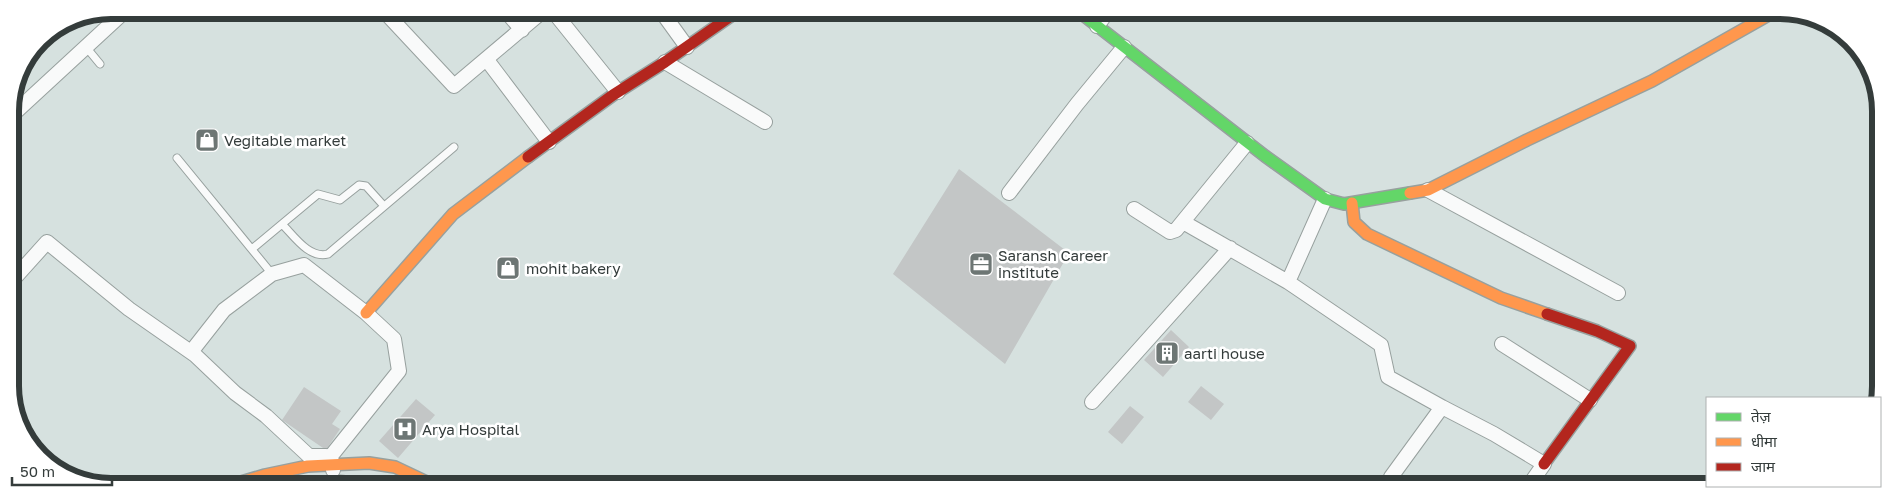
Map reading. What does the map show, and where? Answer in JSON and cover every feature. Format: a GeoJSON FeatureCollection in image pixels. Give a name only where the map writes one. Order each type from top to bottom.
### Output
{"type":"FeatureCollection","features":[{"type":"Feature","properties":{"kind":"street"},"geometry":{"type":"LineString","coordinates":[[19,110],[116,19]]}},
{"type":"Feature","properties":{"kind":"street"},"geometry":{"type":"LineString","coordinates":[[391,19],[454,86],[534,19]]}},
{"type":"Feature","properties":{"kind":"street"},"geometry":{"type":"LineString","coordinates":[[513,19],[522,30]]}},
{"type":"Feature","properties":{"kind":"street"},"geometry":{"type":"LineString","coordinates":[[561,19],[618,92]]}},
{"type":"Feature","properties":{"kind":"street"},"geometry":{"type":"LineString","coordinates":[[667,19],[687,47]]}},
{"type":"Feature","properties":{"kind":"street"},"geometry":{"type":"LineString","coordinates":[[366,313],[453,214],[618,92],[727,19]]}},
{"type":"Feature","properties":{"kind":"street"},"geometry":{"type":"LineString","coordinates":[[1088,19],[1247,143],[1325,199],[1344,204],[1428,190],[1527,140],[1652,81],[1762,19]]}},
{"type":"Feature","properties":{"kind":"street"},"geometry":{"type":"LineString","coordinates":[[1097,26],[1102,19]]}},
{"type":"Feature","properties":{"kind":"street"},"geometry":{"type":"LineString","coordinates":[[1009,193],[1076,104],[1124,47]]}},
{"type":"Feature","properties":{"kind":"street"},"geometry":{"type":"LineString","coordinates":[[487,60],[549,142]]}},
{"type":"Feature","properties":{"kind":"street"},"geometry":{"type":"LineString","coordinates":[[665,62],[764,122]]}},
{"type":"Feature","properties":{"kind":"street"},"geometry":{"type":"LineString","coordinates":[[1134,209],[1170,232],[1176,230],[1247,143]]}},
{"type":"Feature","properties":{"kind":"street"},"geometry":{"type":"LineString","coordinates":[[1428,190],[1618,293]]}},
{"type":"Feature","properties":{"kind":"street"},"geometry":{"type":"LineString","coordinates":[[1288,282],[1325,199]]}},
{"type":"Feature","properties":{"kind":"street"},"geometry":{"type":"LineString","coordinates":[[1352,203],[1354,222],[1367,234],[1501,298],[1597,331],[1630,346],[1534,478]]}},
{"type":"Feature","properties":{"kind":"street"},"geometry":{"type":"LineString","coordinates":[[1183,222],[1288,282],[1381,344],[1388,377],[1494,434],[1544,464]]}},
{"type":"Feature","properties":{"kind":"street"},"geometry":{"type":"LineString","coordinates":[[19,273],[47,242],[129,309],[191,352],[235,392],[266,416],[309,456],[395,467],[418,478]]}},
{"type":"Feature","properties":{"kind":"street"},"geometry":{"type":"LineString","coordinates":[[1092,402],[1230,248]]}},
{"type":"Feature","properties":{"kind":"street"},"geometry":{"type":"LineString","coordinates":[[191,352],[224,310],[272,274],[304,265],[366,313],[394,339],[399,371],[332,460],[255,478]]}},
{"type":"Feature","properties":{"kind":"street"},"geometry":{"type":"LineString","coordinates":[[1502,344],[1590,400]]}},
{"type":"Feature","properties":{"kind":"street"},"geometry":{"type":"LineString","coordinates":[[1390,478],[1442,406]]}},
{"type":"Feature","properties":{"kind":"street"},"geometry":{"type":"LineString","coordinates":[[332,460],[334,478]]}},
{"type":"Feature","properties":{"kind":"lane"},"geometry":{"type":"LineString","coordinates":[[86,47],[100,64]]}},
{"type":"Feature","properties":{"kind":"lane"},"geometry":{"type":"LineString","coordinates":[[282,224],[313,254],[321,256],[328,254],[454,147]]}},
{"type":"Feature","properties":{"kind":"lane"},"geometry":{"type":"LineString","coordinates":[[177,158],[272,274]]}},
{"type":"Feature","properties":{"kind":"lane"},"geometry":{"type":"LineString","coordinates":[[252,249],[318,194],[340,200],[359,185],[366,186],[384,206]]}},
{"type":"Feature","properties":{"kind":"building","name":"Saransh Career institute"},"geometry":{"type":"Polygon","coordinates":[[[959,169],[1069,253],[1005,364],[893,274],[959,169]]]}},
{"type":"Feature","properties":{"kind":"building","name":"aarti house"},"geometry":{"type":"Polygon","coordinates":[[[1171,330],[1189,347],[1163,377],[1144,360],[1171,330]]]}},
{"type":"Feature","properties":{"kind":"building"},"geometry":{"type":"Polygon","coordinates":[[[1201,386],[1224,404],[1211,420],[1188,402],[1201,386]]]}},
{"type":"Feature","properties":{"kind":"building"},"geometry":{"type":"Polygon","coordinates":[[[304,387],[341,411],[332,424],[340,429],[326,450],[282,420],[304,387]]]}},
{"type":"Feature","properties":{"kind":"building"},"geometry":{"type":"Polygon","coordinates":[[[416,399],[435,415],[398,458],[379,441],[416,399]]]}},
{"type":"Feature","properties":{"kind":"building"},"geometry":{"type":"Polygon","coordinates":[[[1130,406],[1144,417],[1122,444],[1108,432],[1130,406]]]}},
{"type":"Feature","properties":{"kind":"traffic: fast"},"geometry":{"type":"LineString","coordinates":[[1088,19],[1265,156],[1325,199],[1344,204],[1410,193]]}},
{"type":"Feature","properties":{"kind":"traffic: slow"},"geometry":{"type":"LineString","coordinates":[[1410,193],[1428,190],[1527,140],[1652,81],[1762,19]]}},
{"type":"Feature","properties":{"kind":"traffic: slow"},"geometry":{"type":"LineString","coordinates":[[366,313],[453,214],[528,157]]}},
{"type":"Feature","properties":{"kind":"traffic: slow"},"geometry":{"type":"LineString","coordinates":[[1352,203],[1354,222],[1367,234],[1501,298],[1547,314]]}},
{"type":"Feature","properties":{"kind":"traffic: slow"},"geometry":{"type":"LineString","coordinates":[[255,478],[308,466],[369,463],[395,467],[418,478]]}},
{"type":"Feature","properties":{"kind":"traffic: jam"},"geometry":{"type":"LineString","coordinates":[[528,157],[613,95],[727,19]]}},
{"type":"Feature","properties":{"kind":"traffic: jam"},"geometry":{"type":"LineString","coordinates":[[1544,464],[1630,346],[1597,331],[1547,314]]}},
{"type":"Feature","properties":{"kind":"place","name":"Vegitable market"},"geometry":{"type":"Point","coordinates":[207,140]}},
{"type":"Feature","properties":{"kind":"place","name":"Saransh Career institute"},"geometry":{"type":"Point","coordinates":[981,264]}},
{"type":"Feature","properties":{"kind":"place","name":"mohit bakery"},"geometry":{"type":"Point","coordinates":[508,268]}},
{"type":"Feature","properties":{"kind":"place","name":"aarti house"},"geometry":{"type":"Point","coordinates":[1167,353]}},
{"type":"Feature","properties":{"kind":"place","name":"Arya Hospital"},"geometry":{"type":"Point","coordinates":[405,429]}}]}
